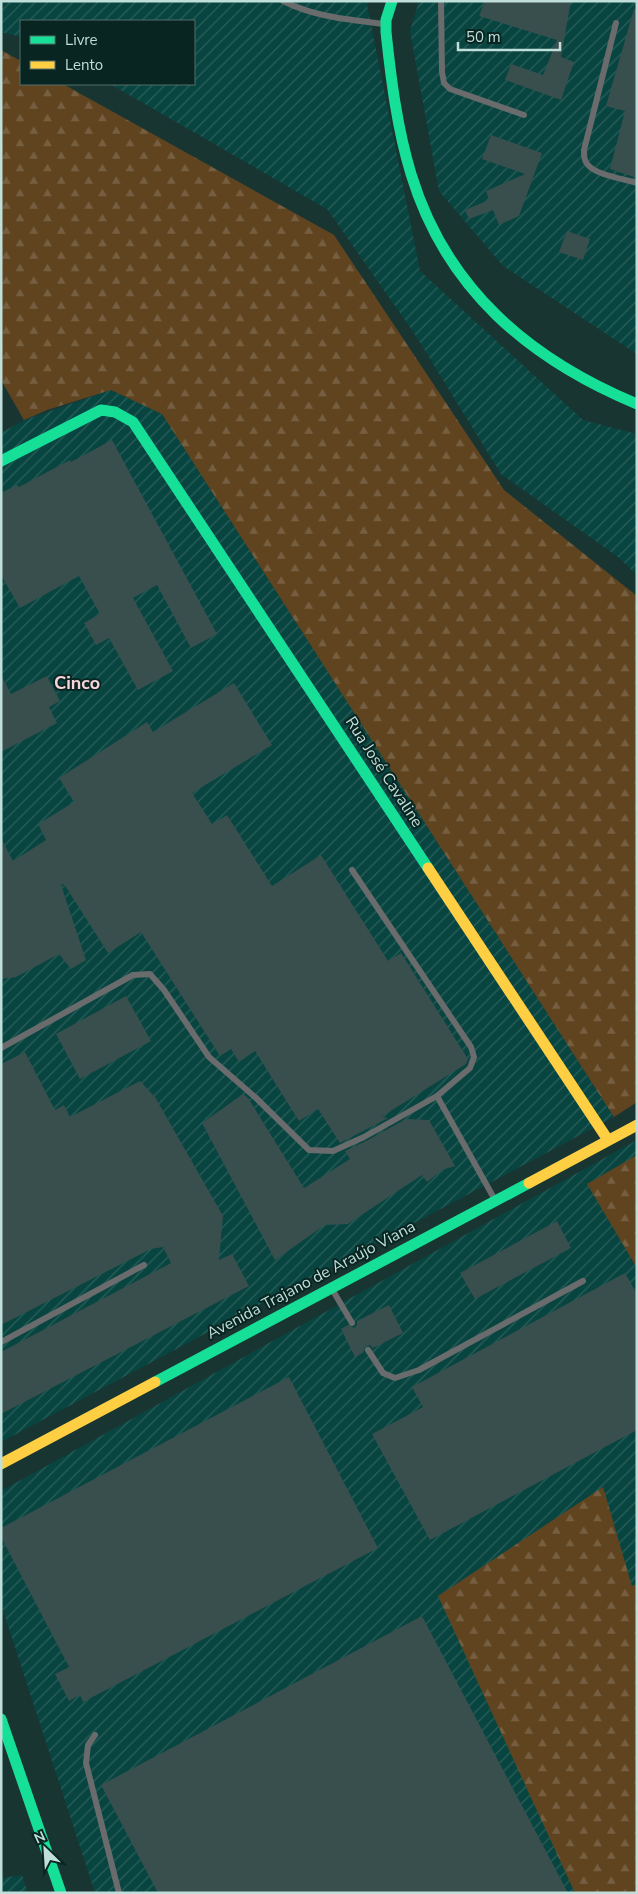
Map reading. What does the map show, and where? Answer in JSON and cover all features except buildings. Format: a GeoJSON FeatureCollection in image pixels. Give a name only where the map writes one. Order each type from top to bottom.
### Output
{"type":"FeatureCollection","features":[{"type":"Feature","properties":{"kind":"street"},"geometry":{"type":"LineString","coordinates":[[392,1],[386,25],[395,104],[408,164],[429,222],[456,268],[488,307],[524,340],[565,370],[608,394],[637,404]]}},
{"type":"Feature","properties":{"kind":"street","name":"Rua José Cavaline"},"geometry":{"type":"LineString","coordinates":[[1,461],[101,410],[115,412],[133,422],[608,1140]]}},
{"type":"Feature","properties":{"kind":"street","name":"Avenida Trajano de Araújo Viana"},"geometry":{"type":"LineString","coordinates":[[1,1464],[637,1125]]}},
{"type":"Feature","properties":{"kind":"street"},"geometry":{"type":"LineString","coordinates":[[1,1719],[61,1893]]}},
{"type":"Feature","properties":{"kind":"lane"},"geometry":{"type":"LineString","coordinates":[[283,1],[302,10],[344,20],[386,25]]}},
{"type":"Feature","properties":{"kind":"lane"},"geometry":{"type":"LineString","coordinates":[[441,1],[442,72],[444,82],[450,89],[524,115]]}},
{"type":"Feature","properties":{"kind":"lane"},"geometry":{"type":"LineString","coordinates":[[616,23],[584,150],[584,159],[588,166],[598,172],[637,182]]}},
{"type":"Feature","properties":{"kind":"lane"},"geometry":{"type":"LineString","coordinates":[[1,1048],[134,975],[150,974],[164,990],[209,1057],[256,1097],[309,1150],[333,1152],[364,1137],[437,1096],[470,1068],[474,1057],[471,1048],[352,870]]}},
{"type":"Feature","properties":{"kind":"lane"},"geometry":{"type":"LineString","coordinates":[[437,1096],[495,1200]]}},
{"type":"Feature","properties":{"kind":"lane"},"geometry":{"type":"LineString","coordinates":[[1,1342],[144,1265]]}},
{"type":"Feature","properties":{"kind":"lane"},"geometry":{"type":"LineString","coordinates":[[368,1350],[383,1373],[395,1378],[419,1370],[583,1282]]}},
{"type":"Feature","properties":{"kind":"lane"},"geometry":{"type":"LineString","coordinates":[[332,1288],[352,1323]]}},
{"type":"Feature","properties":{"kind":"lane"},"geometry":{"type":"LineString","coordinates":[[95,1736],[88,1745],[86,1763],[119,1893]]}},
{"type":"Feature","properties":{"kind":"shaded area"},"geometry":{"type":"Polygon","coordinates":[[[1,1],[368,1],[367,5],[420,271],[583,420],[637,434],[637,575],[618,557],[501,474],[414,333],[327,209],[112,85],[195,85],[195,20],[20,20],[20,37],[1,32],[1,1]]]}},
{"type":"Feature","properties":{"kind":"shaded area"},"geometry":{"type":"Polygon","coordinates":[[[419,1],[637,1],[637,354],[503,266],[439,191],[410,31],[419,1]]]}},
{"type":"Feature","properties":{"kind":"shaded area"},"geometry":{"type":"Polygon","coordinates":[[[111,390],[162,414],[614,1117],[1,1442],[1,433],[24,420],[111,390]]]}},
{"type":"Feature","properties":{"kind":"shaded area"},"geometry":{"type":"Polygon","coordinates":[[[637,1140],[637,1893],[95,1893],[1,1604],[1,1491],[637,1140]]]}},
{"type":"Feature","properties":{"kind":"shaded area"},"geometry":{"type":"Polygon","coordinates":[[[22,1875],[28,1893],[1,1893],[1,1878],[22,1875]]]}},
{"type":"Feature","properties":{"kind":"green space"},"geometry":{"type":"Polygon","coordinates":[[[1,50],[20,60],[20,85],[65,85],[334,235],[504,490],[637,596],[637,1102],[614,1117],[162,414],[111,390],[47,410],[24,420],[1,380],[1,50]]]}},
{"type":"Feature","properties":{"kind":"green space"},"geometry":{"type":"Polygon","coordinates":[[[637,1155],[637,1268],[587,1184],[637,1155]]]}},
{"type":"Feature","properties":{"kind":"green space"},"geometry":{"type":"Polygon","coordinates":[[[603,1487],[632,1586],[637,1584],[637,1893],[575,1893],[438,1596],[603,1487]]]}},
{"type":"Feature","properties":{"kind":"traffic: fast"},"geometry":{"type":"LineString","coordinates":[[392,1],[386,20],[386,32],[398,121],[411,174],[426,215],[446,252],[469,285],[497,315],[527,342],[561,365],[598,386],[637,404]]}},
{"type":"Feature","properties":{"kind":"traffic: fast"},"geometry":{"type":"LineString","coordinates":[[1,461],[101,410],[115,412],[133,422],[428,868]]}},
{"type":"Feature","properties":{"kind":"traffic: fast"},"geometry":{"type":"LineString","coordinates":[[155,1382],[529,1183]]}},
{"type":"Feature","properties":{"kind":"traffic: fast"},"geometry":{"type":"LineString","coordinates":[[1,1719],[61,1893]]}},
{"type":"Feature","properties":{"kind":"traffic: slow"},"geometry":{"type":"LineString","coordinates":[[428,868],[608,1140]]}},
{"type":"Feature","properties":{"kind":"traffic: slow"},"geometry":{"type":"LineString","coordinates":[[529,1183],[637,1125]]}},
{"type":"Feature","properties":{"kind":"traffic: slow"},"geometry":{"type":"LineString","coordinates":[[1,1464],[155,1382]]}},
{"type":"Feature","properties":{"kind":"district","name":"Cinco"},"geometry":{"type":"Point","coordinates":[77,683]}}]}
